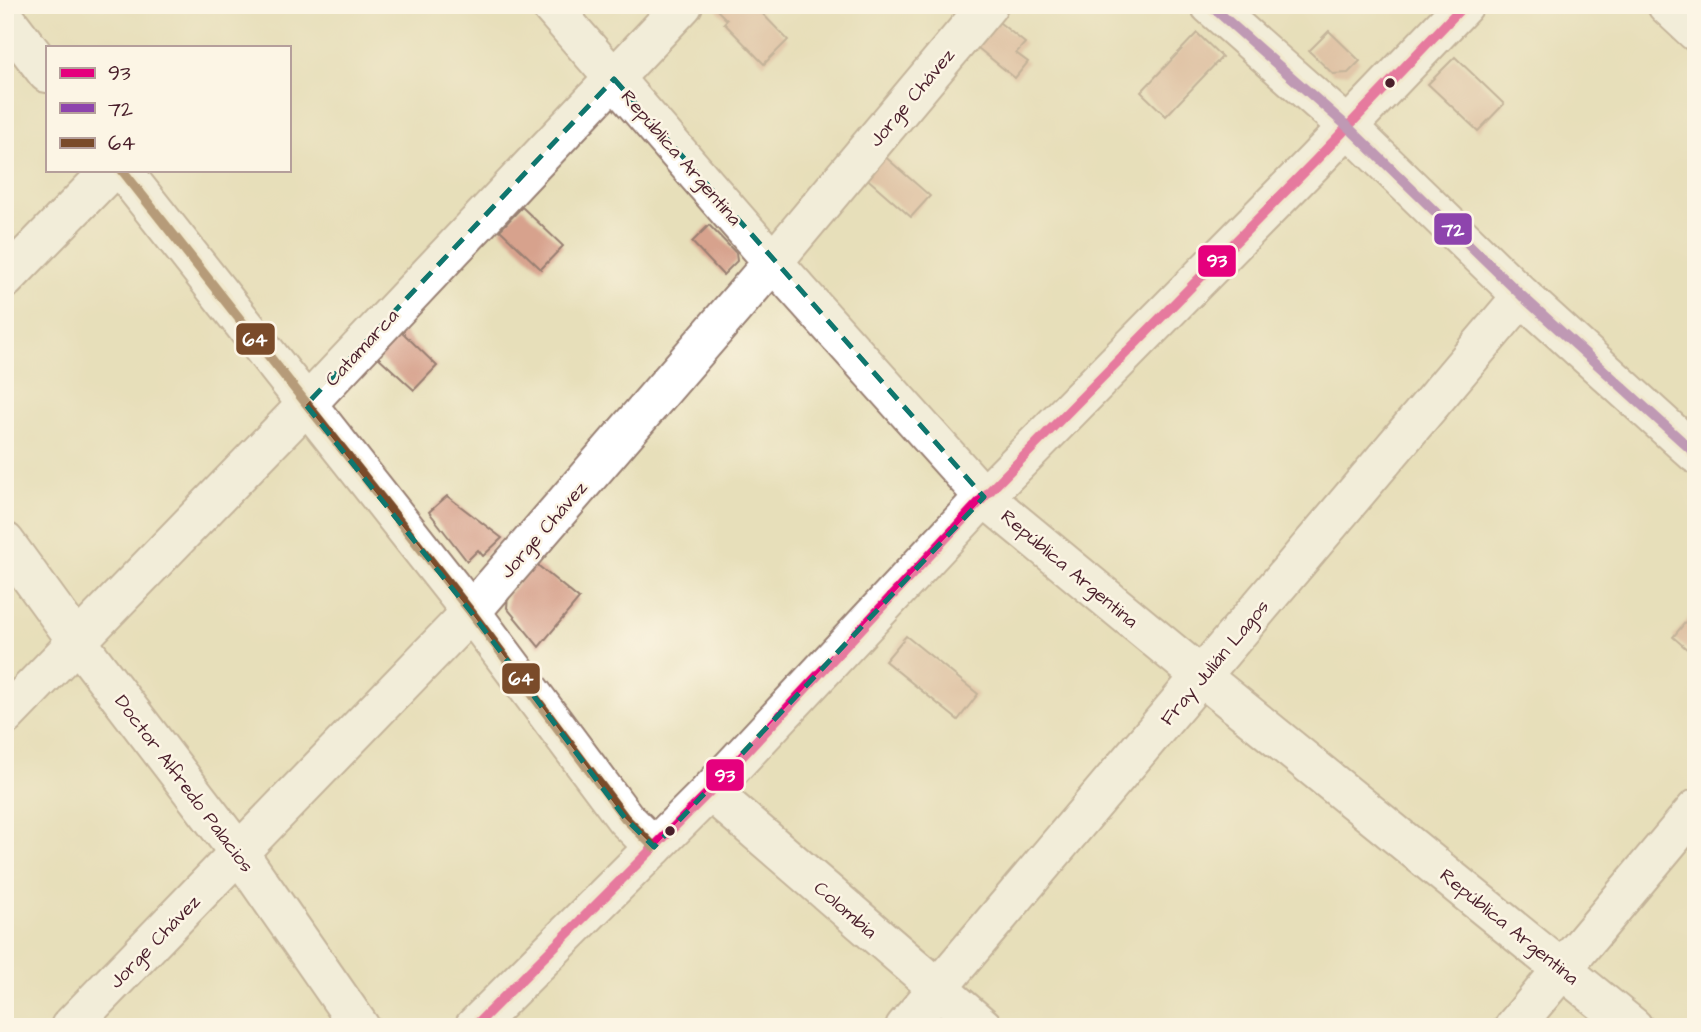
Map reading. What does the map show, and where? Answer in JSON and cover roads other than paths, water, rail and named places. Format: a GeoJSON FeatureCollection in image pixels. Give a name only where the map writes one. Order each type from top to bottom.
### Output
{"type":"FeatureCollection","features":[{"type":"Feature","properties":{"kind":"street","name":"República Argentina"},"geometry":{"type":"LineString","coordinates":[[550,5],[772,261],[984,497],[1633,1027]]}},
{"type":"Feature","properties":{"kind":"street","name":"Catamarca"},"geometry":{"type":"LineString","coordinates":[[5,716],[306,405],[683,5]]}},
{"type":"Feature","properties":{"kind":"street","name":"Jorge Chávez"},"geometry":{"type":"LineString","coordinates":[[70,1027],[471,612],[988,5]]}},
{"type":"Feature","properties":{"kind":"street"},"geometry":{"type":"LineString","coordinates":[[1210,5],[1348,127],[1522,296],[1696,454]]}},
{"type":"Feature","properties":{"kind":"street"},"geometry":{"type":"LineString","coordinates":[[474,1027],[710,791],[984,497],[1348,127],[1464,5]]}},
{"type":"Feature","properties":{"kind":"street"},"geometry":{"type":"LineString","coordinates":[[1667,5],[1696,32]]}},
{"type":"Feature","properties":{"kind":"street"},"geometry":{"type":"LineString","coordinates":[[5,18],[46,72]]}},
{"type":"Feature","properties":{"kind":"street"},"geometry":{"type":"LineString","coordinates":[[5,279],[109,172]]}},
{"type":"Feature","properties":{"kind":"street"},"geometry":{"type":"LineString","coordinates":[[124,172],[471,612],[625,818],[654,847]]}},
{"type":"Feature","properties":{"kind":"street","name":"Fray Julián Lagos"},"geometry":{"type":"LineString","coordinates":[[905,1027],[1522,296]]}},
{"type":"Feature","properties":{"kind":"street","name":"Doctor Alfredo Palacios"},"geometry":{"type":"LineString","coordinates":[[5,542],[239,853],[360,1027]]}},
{"type":"Feature","properties":{"kind":"street","name":"Colombia"},"geometry":{"type":"LineString","coordinates":[[710,791],[983,1027]]}},
{"type":"Feature","properties":{"kind":"street"},"geometry":{"type":"LineString","coordinates":[[1514,1027],[1696,809]]}}]}
